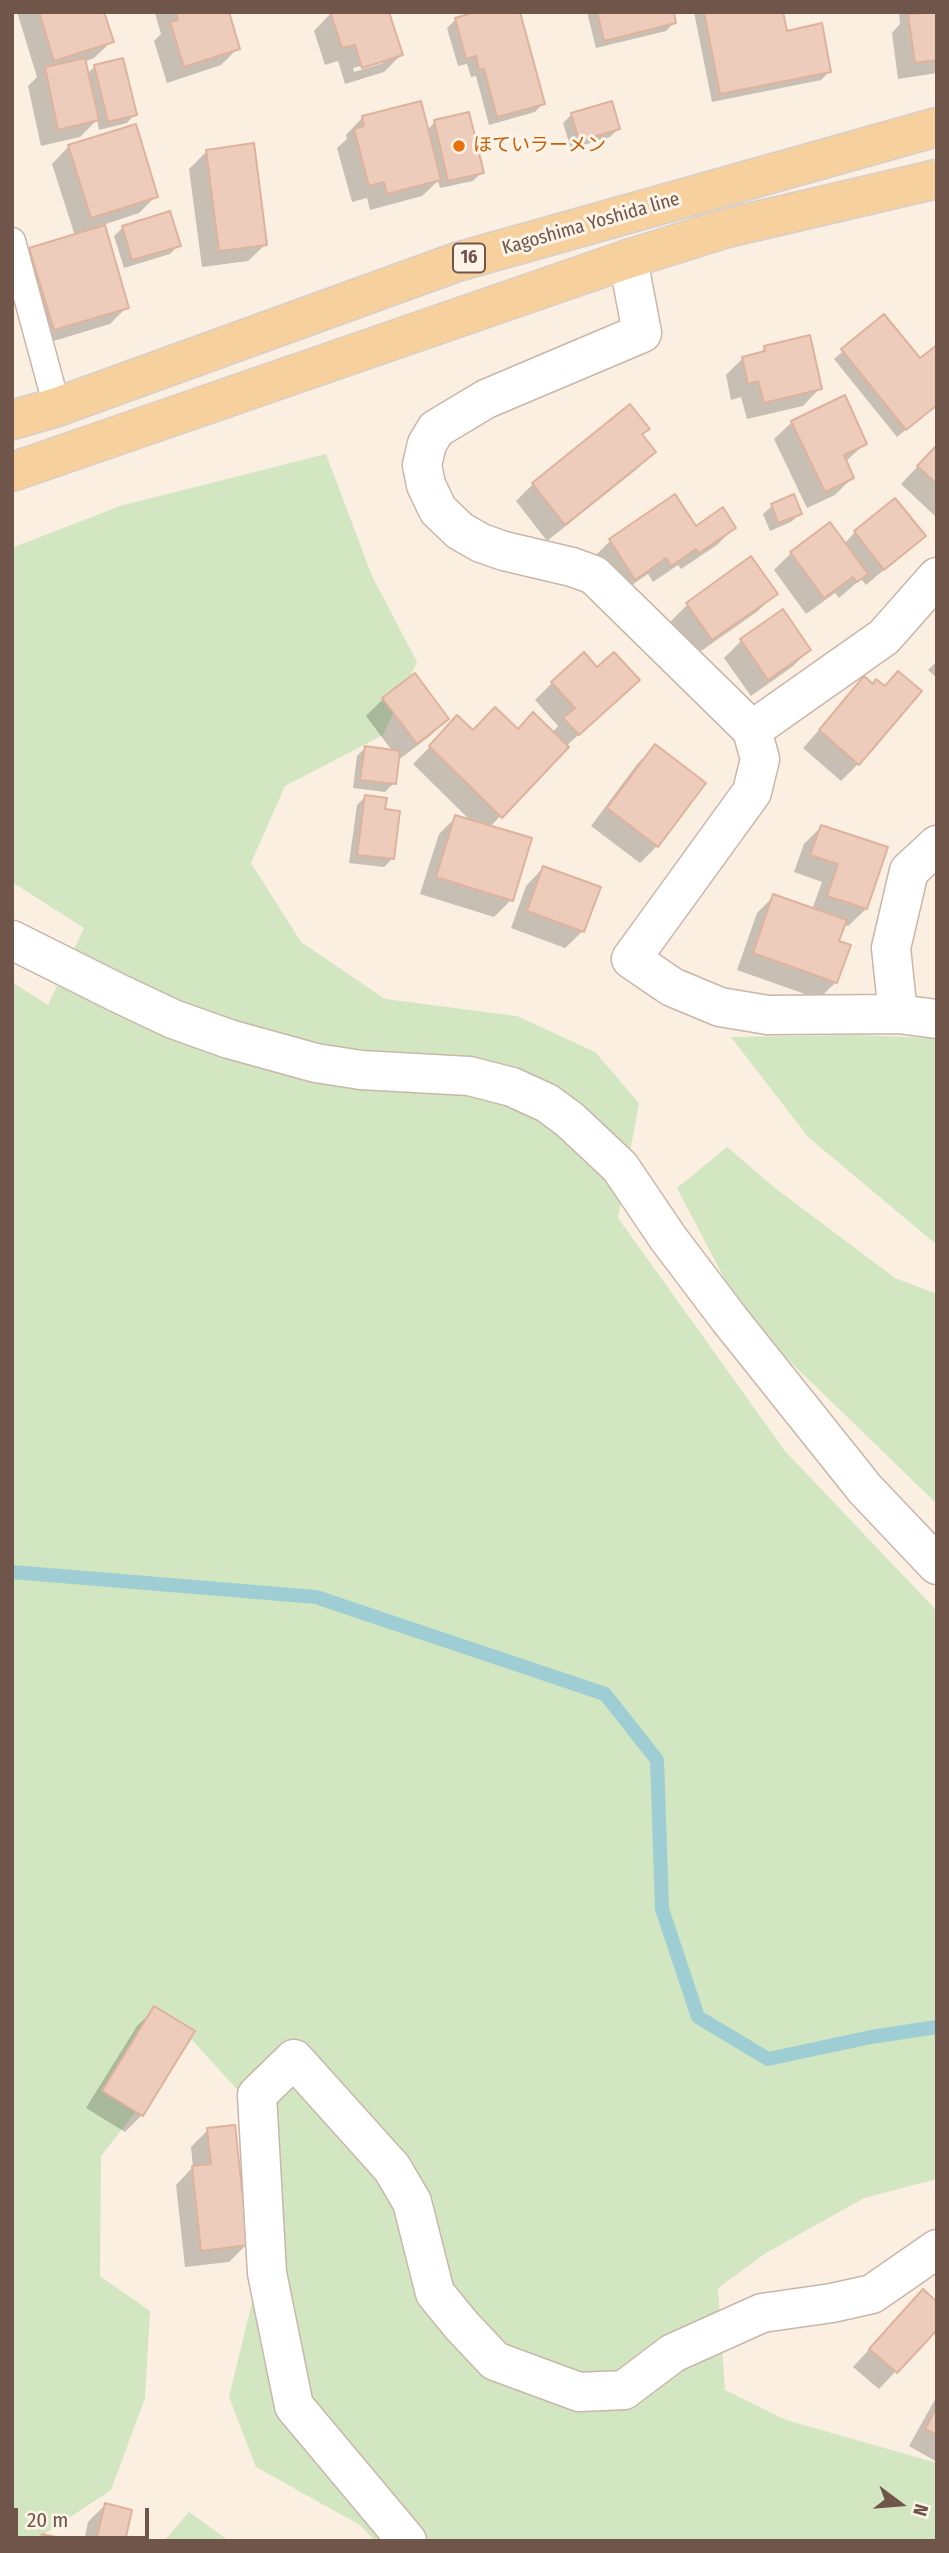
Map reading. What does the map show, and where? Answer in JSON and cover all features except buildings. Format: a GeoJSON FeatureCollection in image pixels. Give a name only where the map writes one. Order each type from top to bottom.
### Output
{"type":"FeatureCollection","features":[{"type":"Feature","properties":{"kind":"main road","name":"Kagoshima Yoshida line"},"geometry":{"type":"LineString","coordinates":[[12,421],[457,262],[937,127]]}},
{"type":"Feature","properties":{"kind":"main road"},"geometry":{"type":"LineString","coordinates":[[12,472],[628,259],[727,228],[937,179]]}},
{"type":"Feature","properties":{"kind":"street"},"geometry":{"type":"LineString","coordinates":[[628,259],[642,333],[486,399],[436,429],[427,444],[422,465],[426,485],[438,510],[460,531],[481,543],[594,575],[752,730],[760,759],[752,792],[632,959],[672,988],[720,1007],[768,1014],[898,1014],[937,1019]]}},
{"type":"Feature","properties":{"kind":"street"},"geometry":{"type":"LineString","coordinates":[[752,730],[884,637],[937,577]]}},
{"type":"Feature","properties":{"kind":"street"},"geometry":{"type":"LineString","coordinates":[[898,1014],[891,947],[909,871],[937,845]]}},
{"type":"Feature","properties":{"kind":"street"},"geometry":{"type":"LineString","coordinates":[[12,940],[140,1004],[229,1039],[316,1063],[361,1070],[469,1076],[512,1087],[547,1103],[570,1120],[620,1167],[668,1238],[730,1320],[865,1489],[937,1565]]}},
{"type":"Feature","properties":{"kind":"street"},"geometry":{"type":"LineString","coordinates":[[407,2541],[294,2406],[267,2273],[257,2095],[294,2059],[392,2168],[412,2202],[435,2293],[462,2326],[495,2361],[579,2392],[624,2390],[673,2353],[762,2313],[872,2294],[937,2249]]}},
{"type":"Feature","properties":{"kind":"lane"},"geometry":{"type":"LineString","coordinates":[[12,241],[57,407]]}},
{"type":"Feature","properties":{"kind":"green space"},"geometry":{"type":"Polygon","coordinates":[[[326,454],[372,576],[417,662],[383,735],[285,786],[251,863],[301,942],[385,999],[517,1016],[595,1052],[639,1103],[618,1218],[785,1451],[937,1611],[937,2179],[864,2198],[766,2253],[718,2288],[725,2390],[786,2420],[937,2463],[937,2541],[375,2541],[360,2525],[256,2467],[229,2397],[258,2278],[265,2120],[192,2040],[101,2156],[100,2276],[150,2311],[145,2398],[111,2490],[34,2541],[12,2541],[12,982],[48,1005],[84,928],[12,882],[12,548],[120,506],[326,454]]]}},
{"type":"Feature","properties":{"kind":"green space"},"geometry":{"type":"Polygon","coordinates":[[[853,1035],[937,1038],[937,1245],[808,1137],[731,1037],[853,1035]]]}},
{"type":"Feature","properties":{"kind":"green space"},"geometry":{"type":"Polygon","coordinates":[[[727,1147],[775,1188],[895,1278],[937,1294],[937,1504],[745,1318],[677,1188],[727,1147]]]}},
{"type":"Feature","properties":{"kind":"green space"},"geometry":{"type":"Polygon","coordinates":[[[189,2512],[229,2541],[164,2541],[189,2512]]]}},
{"type":"Feature","properties":{"kind":"waterway"},"geometry":{"type":"LineString","coordinates":[[12,1572],[316,1597],[605,1694],[657,1760],[662,1909],[698,2017],[768,2059],[871,2037],[937,2027]]}},
{"type":"Feature","properties":{"kind":"place","name":"ほていラーメン"},"geometry":{"type":"Point","coordinates":[459,146]}}]}
